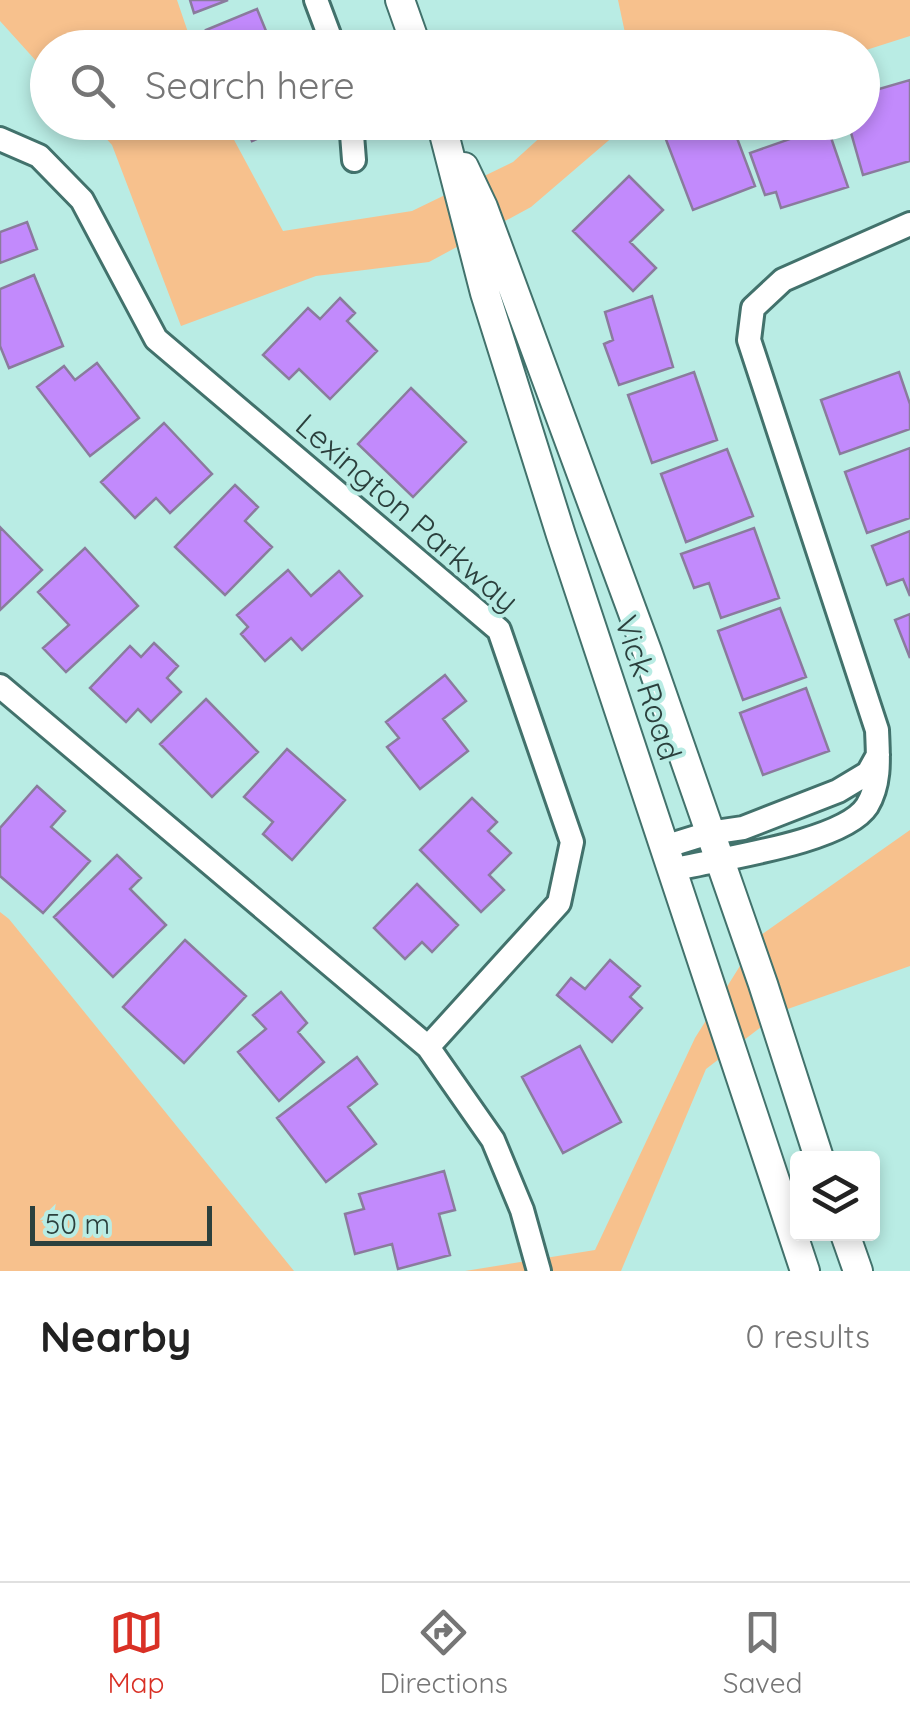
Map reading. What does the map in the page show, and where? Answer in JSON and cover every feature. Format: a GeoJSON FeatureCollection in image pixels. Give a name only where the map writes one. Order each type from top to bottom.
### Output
{"type":"FeatureCollection","features":[{"type":"Feature","properties":{"kind":"street"},"geometry":{"type":"LineString","coordinates":[[316,0],[327,30]]}},
{"type":"Feature","properties":{"kind":"street"},"geometry":{"type":"LineString","coordinates":[[400,0],[411,30]]}},
{"type":"Feature","properties":{"kind":"street","name":"Lexington Parkway"},"geometry":{"type":"LineString","coordinates":[[0,140],[40,156],[82,200],[156,339],[499,630],[572,842],[559,903],[428,1047]]}},
{"type":"Feature","properties":{"kind":"street"},"geometry":{"type":"LineString","coordinates":[[352,140],[354,160]]}},
{"type":"Feature","properties":{"kind":"street","name":"Vick Road"},"geometry":{"type":"LineString","coordinates":[[447,140],[491,312],[805,1271]]}},
{"type":"Feature","properties":{"kind":"street","name":"Vick Road"},"geometry":{"type":"LineString","coordinates":[[451,140],[483,207],[640,632],[817,1151]]}},
{"type":"Feature","properties":{"kind":"street"},"geometry":{"type":"LineString","coordinates":[[713,846],[751,856],[836,827],[852,821],[866,808],[877,785],[877,730],[749,340],[753,308],[782,280],[910,224]]}},
{"type":"Feature","properties":{"kind":"street"},"geometry":{"type":"LineString","coordinates":[[0,686],[428,1047],[493,1140],[522,1210],[539,1271]]}},
{"type":"Feature","properties":{"kind":"street"},"geometry":{"type":"LineString","coordinates":[[668,858],[713,846],[743,828],[824,796],[868,774],[878,755]]}},
{"type":"Feature","properties":{"kind":"street"},"geometry":{"type":"LineString","coordinates":[[824,796],[836,827]]}},
{"type":"Feature","properties":{"kind":"street"},"geometry":{"type":"LineString","coordinates":[[847,1241],[858,1271]]}},
{"type":"Feature","properties":{"kind":"shaded area"},"geometry":{"type":"Polygon","coordinates":[[[0,0],[177,0],[187,30],[30,30],[30,54],[0,21],[0,0]]]}},
{"type":"Feature","properties":{"kind":"shaded area"},"geometry":{"type":"Polygon","coordinates":[[[618,0],[910,0],[910,36],[880,46],[880,30],[624,30],[618,0]]]}},
{"type":"Feature","properties":{"kind":"shaded area"},"geometry":{"type":"Polygon","coordinates":[[[107,140],[234,140],[283,231],[412,211],[513,162],[537,140],[609,140],[531,207],[429,262],[316,276],[181,326],[107,140]]]}},
{"type":"Feature","properties":{"kind":"shaded area"},"geometry":{"type":"Polygon","coordinates":[[[910,830],[910,966],[782,1011],[706,1069],[621,1271],[465,1271],[595,1250],[695,1038],[758,937],[910,830]]]}},
{"type":"Feature","properties":{"kind":"shaded area"},"geometry":{"type":"Polygon","coordinates":[[[0,912],[9,919],[294,1271],[0,1271],[0,912]]]}},
{"type":"Feature","properties":{"kind":"building"},"geometry":{"type":"Polygon","coordinates":[[[190,0],[228,0],[194,13],[190,0]]]}},
{"type":"Feature","properties":{"kind":"building"},"geometry":{"type":"Polygon","coordinates":[[[257,9],[266,30],[206,30],[257,9]]]}},
{"type":"Feature","properties":{"kind":"building"},"geometry":{"type":"Polygon","coordinates":[[[910,80],[910,161],[863,175],[853,140],[880,140],[880,89],[910,80]]]}},
{"type":"Feature","properties":{"kind":"building"},"geometry":{"type":"Polygon","coordinates":[[[666,140],[738,140],[755,186],[693,210],[666,140]]]}},
{"type":"Feature","properties":{"kind":"building"},"geometry":{"type":"Polygon","coordinates":[[[787,140],[832,140],[848,187],[781,208],[776,192],[765,195],[750,153],[787,140]]]}},
{"type":"Feature","properties":{"kind":"building"},"geometry":{"type":"Polygon","coordinates":[[[629,176],[663,210],[630,242],[656,268],[633,291],[573,231],[629,176]]]}},
{"type":"Feature","properties":{"kind":"building"},"geometry":{"type":"Polygon","coordinates":[[[27,222],[37,249],[0,263],[0,232],[27,222]]]}},
{"type":"Feature","properties":{"kind":"building"},"geometry":{"type":"Polygon","coordinates":[[[34,275],[63,346],[9,368],[0,346],[0,289],[34,275]]]}},
{"type":"Feature","properties":{"kind":"building"},"geometry":{"type":"Polygon","coordinates":[[[652,296],[673,367],[619,385],[604,344],[613,340],[605,312],[652,296]]]}},
{"type":"Feature","properties":{"kind":"building"},"geometry":{"type":"Polygon","coordinates":[[[340,298],[355,313],[347,321],[377,351],[330,399],[299,369],[289,379],[263,355],[308,308],[320,319],[340,298]]]}},
{"type":"Feature","properties":{"kind":"building"},"geometry":{"type":"Polygon","coordinates":[[[97,363],[139,418],[90,456],[37,387],[64,366],[75,380],[97,363]]]}},
{"type":"Feature","properties":{"kind":"building"},"geometry":{"type":"Polygon","coordinates":[[[694,372],[717,440],[652,463],[628,395],[694,372]]]}},
{"type":"Feature","properties":{"kind":"building"},"geometry":{"type":"Polygon","coordinates":[[[899,372],[910,404],[910,429],[840,454],[821,400],[899,372]]]}},
{"type":"Feature","properties":{"kind":"building"},"geometry":{"type":"Polygon","coordinates":[[[411,388],[466,442],[413,497],[358,444],[411,388]]]}},
{"type":"Feature","properties":{"kind":"building"},"geometry":{"type":"Polygon","coordinates":[[[164,423],[212,474],[170,513],[156,498],[135,518],[101,482],[164,423]]]}},
{"type":"Feature","properties":{"kind":"building"},"geometry":{"type":"Polygon","coordinates":[[[910,448],[910,518],[867,533],[845,472],[910,448]]]}},
{"type":"Feature","properties":{"kind":"building"},"geometry":{"type":"Polygon","coordinates":[[[727,449],[753,516],[686,542],[661,474],[727,449]]]}},
{"type":"Feature","properties":{"kind":"building"},"geometry":{"type":"Polygon","coordinates":[[[235,485],[258,507],[245,521],[272,547],[225,595],[175,547],[235,485]]]}},
{"type":"Feature","properties":{"kind":"building"},"geometry":{"type":"Polygon","coordinates":[[[0,527],[42,570],[0,610],[0,527]]]}},
{"type":"Feature","properties":{"kind":"building"},"geometry":{"type":"Polygon","coordinates":[[[754,528],[779,598],[721,618],[709,583],[694,588],[681,554],[754,528]]]}},
{"type":"Feature","properties":{"kind":"building"},"geometry":{"type":"Polygon","coordinates":[[[910,531],[910,596],[903,579],[887,585],[872,546],[910,531]]]}},
{"type":"Feature","properties":{"kind":"building"},"geometry":{"type":"Polygon","coordinates":[[[85,548],[138,606],[66,672],[43,648],[69,625],[38,592],[85,548]]]}},
{"type":"Feature","properties":{"kind":"building"},"geometry":{"type":"Polygon","coordinates":[[[288,570],[311,596],[339,571],[362,596],[302,650],[291,638],[265,661],[241,634],[248,627],[237,615],[288,570]]]}},
{"type":"Feature","properties":{"kind":"building"},"geometry":{"type":"Polygon","coordinates":[[[780,608],[806,677],[743,700],[718,631],[780,608]]]}},
{"type":"Feature","properties":{"kind":"building"},"geometry":{"type":"Polygon","coordinates":[[[910,614],[910,658],[895,620],[910,614]]]}},
{"type":"Feature","properties":{"kind":"building"},"geometry":{"type":"Polygon","coordinates":[[[154,643],[178,666],[167,678],[181,692],[151,722],[138,709],[126,722],[90,688],[130,646],[141,657],[154,643]]]}},
{"type":"Feature","properties":{"kind":"building"},"geometry":{"type":"Polygon","coordinates":[[[445,675],[466,701],[443,719],[468,751],[420,789],[387,747],[399,738],[386,722],[445,675]]]}},
{"type":"Feature","properties":{"kind":"building"},"geometry":{"type":"Polygon","coordinates":[[[806,688],[829,751],[763,775],[740,713],[806,688]]]}},
{"type":"Feature","properties":{"kind":"building"},"geometry":{"type":"Polygon","coordinates":[[[206,699],[258,752],[212,797],[160,744],[206,699]]]}},
{"type":"Feature","properties":{"kind":"building"},"geometry":{"type":"Polygon","coordinates":[[[287,749],[345,800],[292,860],[263,834],[273,822],[244,797],[287,749]]]}},
{"type":"Feature","properties":{"kind":"building"},"geometry":{"type":"Polygon","coordinates":[[[37,786],[65,811],[51,827],[90,861],[43,913],[0,876],[0,828],[37,786]]]}},
{"type":"Feature","properties":{"kind":"building"},"geometry":{"type":"Polygon","coordinates":[[[472,798],[497,822],[488,831],[511,853],[489,875],[504,890],[481,912],[420,850],[472,798]]]}},
{"type":"Feature","properties":{"kind":"building"},"geometry":{"type":"Polygon","coordinates":[[[117,855],[141,878],[130,889],[166,925],[113,977],[54,917],[117,855]]]}},
{"type":"Feature","properties":{"kind":"building"},"geometry":{"type":"Polygon","coordinates":[[[417,884],[458,925],[432,952],[422,942],[405,959],[374,928],[417,884]]]}},
{"type":"Feature","properties":{"kind":"building"},"geometry":{"type":"Polygon","coordinates":[[[185,940],[246,996],[184,1063],[123,1007],[185,940]]]}},
{"type":"Feature","properties":{"kind":"building"},"geometry":{"type":"Polygon","coordinates":[[[610,960],[640,986],[630,997],[642,1008],[612,1042],[557,995],[571,978],[585,989],[610,960]]]}},
{"type":"Feature","properties":{"kind":"building"},"geometry":{"type":"Polygon","coordinates":[[[281,992],[307,1023],[298,1032],[324,1062],[279,1101],[238,1052],[266,1029],[253,1015],[281,992]]]}},
{"type":"Feature","properties":{"kind":"building"},"geometry":{"type":"Polygon","coordinates":[[[580,1046],[621,1122],[563,1153],[522,1077],[580,1046]]]}},
{"type":"Feature","properties":{"kind":"building"},"geometry":{"type":"Polygon","coordinates":[[[357,1057],[377,1084],[348,1107],[376,1144],[326,1182],[277,1118],[357,1057]]]}},
{"type":"Feature","properties":{"kind":"building"},"geometry":{"type":"Polygon","coordinates":[[[444,1171],[455,1210],[439,1214],[450,1255],[398,1269],[392,1244],[355,1254],[345,1214],[364,1209],[359,1194],[444,1171]]]}}]}
